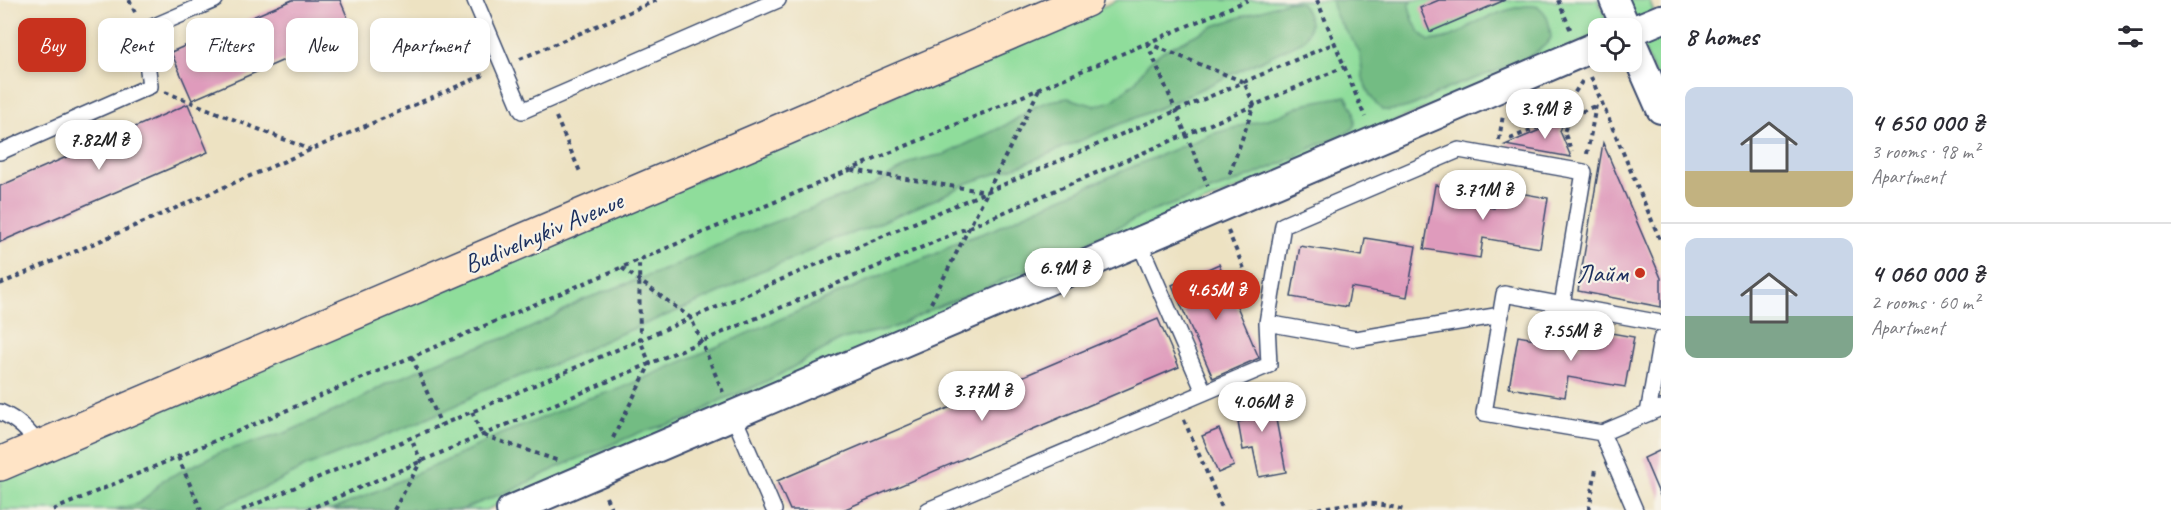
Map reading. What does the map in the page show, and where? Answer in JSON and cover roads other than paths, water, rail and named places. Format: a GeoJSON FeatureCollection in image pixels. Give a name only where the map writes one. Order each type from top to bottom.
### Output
{"type":"FeatureCollection","features":[{"type":"Feature","properties":{"kind":"main road","name":"Budivelnykiv Avenue"},"geometry":{"type":"LineString","coordinates":[[0,464],[1084,0]]}},
{"type":"Feature","properties":{"kind":"street"},"geometry":{"type":"LineString","coordinates":[[1614,0],[1622,18]]}},
{"type":"Feature","properties":{"kind":"street"},"geometry":{"type":"LineString","coordinates":[[1658,0],[1661,6]]}},
{"type":"Feature","properties":{"kind":"street"},"geometry":{"type":"LineString","coordinates":[[1642,27],[1661,19]]}},
{"type":"Feature","properties":{"kind":"street"},"geometry":{"type":"LineString","coordinates":[[511,510],[1588,50]]}},
{"type":"Feature","properties":{"kind":"street"},"geometry":{"type":"LineString","coordinates":[[1642,66],[1661,109]]}},
{"type":"Feature","properties":{"kind":"lane"},"geometry":{"type":"LineString","coordinates":[[0,152],[150,86],[143,31],[215,0]]}},
{"type":"Feature","properties":{"kind":"lane"},"geometry":{"type":"LineString","coordinates":[[475,0],[522,111],[778,0]]}},
{"type":"Feature","properties":{"kind":"lane"},"geometry":{"type":"LineString","coordinates":[[928,510],[1269,365],[1267,323],[1283,225],[1459,150],[1584,172],[1562,305]]}},
{"type":"Feature","properties":{"kind":"lane"},"geometry":{"type":"LineString","coordinates":[[1139,242],[1204,392]]}},
{"type":"Feature","properties":{"kind":"lane"},"geometry":{"type":"LineString","coordinates":[[1661,323],[1504,294],[1484,413],[1602,434],[1654,411],[1661,339]]}},
{"type":"Feature","properties":{"kind":"lane"},"geometry":{"type":"LineString","coordinates":[[1267,323],[1356,339],[1501,315]]}},
{"type":"Feature","properties":{"kind":"lane"},"geometry":{"type":"LineString","coordinates":[[0,412],[17,421],[30,432],[40,447]]}},
{"type":"Feature","properties":{"kind":"lane"},"geometry":{"type":"LineString","coordinates":[[733,415],[774,510]]}},
{"type":"Feature","properties":{"kind":"lane"},"geometry":{"type":"LineString","coordinates":[[1602,434],[1635,510]]}},
{"type":"Feature","properties":{"kind":"place","name":"Лайм"},"geometry":{"type":"Point","coordinates":[1640,273]}}]}
